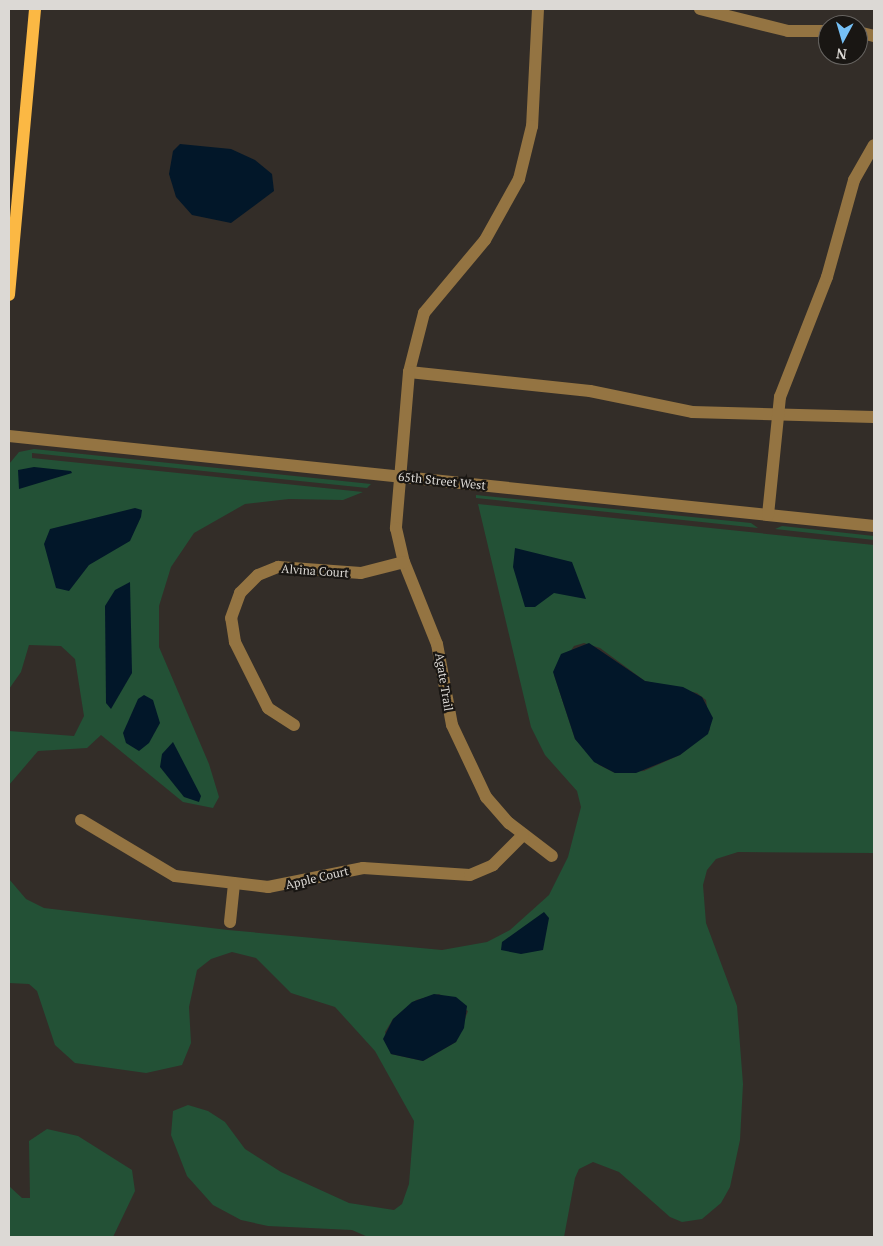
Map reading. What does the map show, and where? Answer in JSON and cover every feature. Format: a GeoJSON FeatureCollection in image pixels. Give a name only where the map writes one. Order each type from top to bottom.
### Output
{"type":"FeatureCollection","features":[{"type":"Feature","properties":{"kind":"main road"},"geometry":{"type":"LineString","coordinates":[[9,295],[35,9]]}},
{"type":"Feature","properties":{"kind":"street","name":"Agate Trail"},"geometry":{"type":"LineString","coordinates":[[538,9],[532,126],[518,179],[490,233],[424,313],[409,372],[396,522],[404,562],[435,636],[449,716],[464,760],[491,804],[523,835],[552,856]]}},
{"type":"Feature","properties":{"kind":"street"},"geometry":{"type":"LineString","coordinates":[[700,9],[788,31],[818,31]]}},
{"type":"Feature","properties":{"kind":"street"},"geometry":{"type":"LineString","coordinates":[[768,515],[776,417],[790,368],[827,277],[848,197],[874,145]]}},
{"type":"Feature","properties":{"kind":"street"},"geometry":{"type":"LineString","coordinates":[[409,372],[590,391],[692,412],[776,417],[874,417]]}},
{"type":"Feature","properties":{"kind":"street","name":"65th Street West"},"geometry":{"type":"LineString","coordinates":[[9,436],[874,526]]}},
{"type":"Feature","properties":{"kind":"street","name":"Alvina Court"},"geometry":{"type":"LineString","coordinates":[[294,725],[268,708],[235,642],[231,618],[240,593],[258,575],[278,568],[362,573],[404,562]]}},
{"type":"Feature","properties":{"kind":"street","name":"Apple Court"},"geometry":{"type":"LineString","coordinates":[[81,820],[167,873],[234,884],[282,886],[364,868],[470,875],[493,865],[523,835]]}},
{"type":"Feature","properties":{"kind":"street"},"geometry":{"type":"LineString","coordinates":[[230,922],[234,884]]}},
{"type":"Feature","properties":{"kind":"green space"},"geometry":{"type":"Polygon","coordinates":[[[34,449],[371,484],[367,488],[32,453],[32,458],[363,492],[343,500],[289,499],[245,504],[194,533],[171,567],[159,606],[159,647],[209,764],[219,797],[213,808],[183,802],[101,735],[87,748],[38,751],[9,785],[9,731],[74,736],[84,716],[75,659],[61,646],[29,645],[21,672],[9,689],[9,464],[19,452],[34,449]]]}},
{"type":"Feature","properties":{"kind":"green space"},"geometry":{"type":"Polygon","coordinates":[[[476,495],[751,523],[758,528],[476,498],[476,495]]]}},
{"type":"Feature","properties":{"kind":"green space"},"geometry":{"type":"Polygon","coordinates":[[[478,504],[874,545],[874,853],[738,852],[716,859],[707,870],[703,885],[706,923],[737,1006],[743,1084],[740,1140],[730,1187],[721,1203],[702,1219],[682,1222],[670,1217],[619,1172],[593,1162],[579,1169],[575,1178],[564,1237],[368,1237],[352,1230],[268,1226],[241,1220],[213,1205],[187,1176],[171,1135],[173,1111],[188,1105],[208,1111],[225,1122],[245,1149],[281,1172],[349,1203],[394,1210],[402,1204],[409,1184],[414,1121],[375,1051],[335,1007],[291,993],[256,958],[232,952],[211,959],[197,970],[189,1007],[191,1043],[182,1065],[146,1073],[75,1063],[55,1045],[37,991],[29,984],[9,983],[9,879],[26,899],[44,908],[228,930],[442,950],[487,942],[510,930],[549,895],[568,857],[581,807],[577,791],[545,755],[531,727],[478,504]],[[584,643],[574,646],[554,675],[575,739],[599,765],[615,773],[644,771],[680,755],[710,730],[706,700],[697,693],[645,681],[600,648],[584,643]],[[439,994],[416,1000],[393,1019],[385,1032],[391,1054],[423,1061],[456,1042],[468,1011],[439,994]]]}},
{"type":"Feature","properties":{"kind":"green space"},"geometry":{"type":"Polygon","coordinates":[[[782,526],[874,536],[874,540],[775,529],[782,526]]]}},
{"type":"Feature","properties":{"kind":"green space"},"geometry":{"type":"Polygon","coordinates":[[[47,1129],[78,1136],[132,1170],[135,1191],[113,1237],[9,1237],[9,1186],[22,1198],[30,1198],[29,1141],[47,1129]]]}},
{"type":"Feature","properties":{"kind":"water"},"geometry":{"type":"Polygon","coordinates":[[[180,144],[231,149],[255,160],[272,174],[274,191],[231,223],[192,215],[176,197],[169,174],[173,151],[180,144]]]}},
{"type":"Feature","properties":{"kind":"water"},"geometry":{"type":"Polygon","coordinates":[[[34,467],[71,471],[72,473],[19,489],[18,470],[34,467]]]}},
{"type":"Feature","properties":{"kind":"water"},"geometry":{"type":"Polygon","coordinates":[[[135,508],[142,510],[141,517],[130,541],[89,565],[69,591],[56,588],[44,544],[50,529],[135,508]]]}},
{"type":"Feature","properties":{"kind":"water"},"geometry":{"type":"Polygon","coordinates":[[[515,548],[572,562],[586,599],[554,593],[535,607],[525,607],[513,567],[515,548]]]}},
{"type":"Feature","properties":{"kind":"water"},"geometry":{"type":"Polygon","coordinates":[[[130,582],[132,673],[111,709],[106,703],[105,606],[115,590],[130,582]]]}},
{"type":"Feature","properties":{"kind":"water"},"geometry":{"type":"Polygon","coordinates":[[[589,643],[645,681],[683,687],[702,697],[713,718],[708,734],[680,755],[636,773],[615,773],[594,762],[575,739],[553,672],[561,654],[589,643]]]}},
{"type":"Feature","properties":{"kind":"water"},"geometry":{"type":"Polygon","coordinates":[[[144,695],[153,700],[160,723],[149,743],[139,751],[126,743],[123,733],[138,699],[144,695]]]}},
{"type":"Feature","properties":{"kind":"water"},"geometry":{"type":"Polygon","coordinates":[[[173,742],[201,796],[199,802],[184,797],[160,767],[162,754],[173,742]]]}},
{"type":"Feature","properties":{"kind":"water"},"geometry":{"type":"Polygon","coordinates":[[[544,912],[549,918],[543,950],[521,954],[501,950],[502,942],[544,912]]]}},
{"type":"Feature","properties":{"kind":"water"},"geometry":{"type":"Polygon","coordinates":[[[434,994],[456,997],[467,1006],[464,1028],[456,1042],[423,1061],[391,1054],[383,1039],[393,1019],[412,1002],[434,994]]]}}]}
